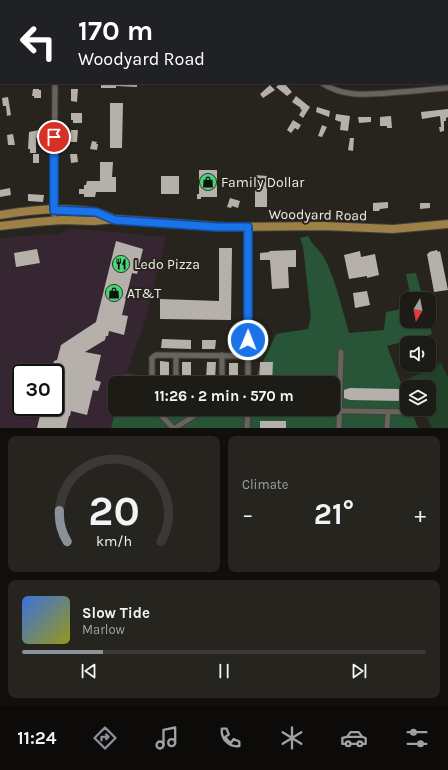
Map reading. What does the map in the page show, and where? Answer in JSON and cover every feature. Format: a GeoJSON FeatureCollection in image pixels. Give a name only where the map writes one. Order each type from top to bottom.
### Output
{"type":"FeatureCollection","features":[{"type":"Feature","properties":{"kind":"main road","name":"Woodyard Road"},"geometry":{"type":"LineString","coordinates":[[0,215],[22,211],[54,210],[96,212],[115,220]]}},
{"type":"Feature","properties":{"kind":"main road","name":"Woodyard Road"},"geometry":{"type":"LineString","coordinates":[[1,226],[54,221],[115,220],[217,227],[324,226],[393,229],[448,224]]}},
{"type":"Feature","properties":{"kind":"street"},"geometry":{"type":"LineString","coordinates":[[54,221],[55,84]]}},
{"type":"Feature","properties":{"kind":"street"},"geometry":{"type":"LineString","coordinates":[[324,84],[335,90],[367,95],[448,88]]}},
{"type":"Feature","properties":{"kind":"street"},"geometry":{"type":"LineString","coordinates":[[248,227],[248,376]]}},
{"type":"Feature","properties":{"kind":"street"},"geometry":{"type":"LineString","coordinates":[[341,352],[340,411],[400,412]]}},
{"type":"Feature","properties":{"kind":"street"},"geometry":{"type":"LineString","coordinates":[[176,355],[176,376]]}},
{"type":"Feature","properties":{"kind":"street"},"geometry":{"type":"LineString","coordinates":[[222,355],[222,376]]}},
{"type":"Feature","properties":{"kind":"street"},"geometry":{"type":"LineString","coordinates":[[152,376],[153,356],[248,356]]}},
{"type":"Feature","properties":{"kind":"street"},"geometry":{"type":"LineString","coordinates":[[388,412],[388,428]]}},
{"type":"Feature","properties":{"kind":"street"},"geometry":{"type":"LineString","coordinates":[[162,416],[174,428],[194,416]]}},
{"type":"Feature","properties":{"kind":"street"},"geometry":{"type":"LineString","coordinates":[[247,428],[248,416]]}},
{"type":"Feature","properties":{"kind":"street"},"geometry":{"type":"LineString","coordinates":[[339,428],[340,416]]}},
{"type":"Feature","properties":{"kind":"shaded area"},"geometry":{"type":"Polygon","coordinates":[[[69,229],[166,237],[145,321],[125,376],[108,376],[108,416],[114,416],[111,428],[0,428],[0,239],[18,236],[60,234],[69,229]]]}},
{"type":"Feature","properties":{"kind":"green space"},"geometry":{"type":"Polygon","coordinates":[[[308,236],[325,259],[338,295],[349,333],[384,330],[386,312],[400,309],[400,328],[431,328],[432,334],[424,336],[400,336],[400,343],[387,346],[400,380],[400,416],[414,416],[418,428],[111,428],[114,416],[340,416],[340,376],[256,376],[276,334],[308,329],[311,318],[303,246],[300,238],[308,236]]]}},
{"type":"Feature","properties":{"kind":"green space"},"geometry":{"type":"Polygon","coordinates":[[[416,273],[421,292],[410,292],[406,274],[416,273]]]}},
{"type":"Feature","properties":{"kind":"green space"},"geometry":{"type":"Polygon","coordinates":[[[441,363],[448,377],[448,428],[432,428],[426,416],[436,416],[436,380],[408,379],[422,372],[436,372],[436,365],[441,363]]]}},
{"type":"Feature","properties":{"kind":"green space"},"geometry":{"type":"Polygon","coordinates":[[[126,374],[148,376],[125,376],[126,374]]]}},
{"type":"Feature","properties":{"kind":"building"},"geometry":{"type":"Polygon","coordinates":[[[101,84],[137,84],[137,87],[116,86],[116,88],[101,88],[101,84]]]}},
{"type":"Feature","properties":{"kind":"building"},"geometry":{"type":"Polygon","coordinates":[[[280,84],[285,84],[292,92],[287,96],[276,87],[280,84]]]}},
{"type":"Feature","properties":{"kind":"building"},"geometry":{"type":"Polygon","coordinates":[[[270,85],[275,90],[263,98],[260,94],[270,85]]]}},
{"type":"Feature","properties":{"kind":"building"},"geometry":{"type":"Polygon","coordinates":[[[33,89],[41,90],[41,98],[34,98],[34,96],[32,96],[33,89]]]}},
{"type":"Feature","properties":{"kind":"building"},"geometry":{"type":"Polygon","coordinates":[[[71,89],[78,89],[77,102],[71,101],[71,89]]]}},
{"type":"Feature","properties":{"kind":"building"},"geometry":{"type":"Polygon","coordinates":[[[296,96],[310,107],[303,118],[299,115],[302,110],[300,109],[301,108],[292,102],[296,96]]]}},
{"type":"Feature","properties":{"kind":"building"},"geometry":{"type":"Polygon","coordinates":[[[8,97],[11,115],[7,116],[6,106],[3,106],[2,98],[8,97]]]}},
{"type":"Feature","properties":{"kind":"building"},"geometry":{"type":"Polygon","coordinates":[[[110,103],[123,103],[122,148],[110,148],[110,103]]]}},
{"type":"Feature","properties":{"kind":"building"},"geometry":{"type":"Polygon","coordinates":[[[317,107],[330,111],[329,117],[316,112],[317,107]]]}},
{"type":"Feature","properties":{"kind":"building"},"geometry":{"type":"Polygon","coordinates":[[[448,109],[448,117],[446,118],[446,121],[444,121],[444,131],[440,132],[440,116],[422,119],[421,112],[448,109]]]}},
{"type":"Feature","properties":{"kind":"building"},"geometry":{"type":"Polygon","coordinates":[[[71,113],[82,113],[82,123],[73,123],[73,120],[71,120],[71,113]]]}},
{"type":"Feature","properties":{"kind":"building"},"geometry":{"type":"Polygon","coordinates":[[[336,114],[350,116],[348,131],[340,130],[341,122],[335,120],[336,114]]]}},
{"type":"Feature","properties":{"kind":"building"},"geometry":{"type":"Polygon","coordinates":[[[391,116],[392,128],[380,126],[380,117],[391,116]]]}},
{"type":"Feature","properties":{"kind":"building"},"geometry":{"type":"Polygon","coordinates":[[[358,117],[371,117],[371,122],[359,123],[358,117]]]}},
{"type":"Feature","properties":{"kind":"building"},"geometry":{"type":"Polygon","coordinates":[[[293,120],[301,125],[298,130],[295,128],[291,133],[287,130],[293,120]]]}},
{"type":"Feature","properties":{"kind":"building"},"geometry":{"type":"Polygon","coordinates":[[[322,125],[327,127],[322,137],[318,136],[322,125]]]}},
{"type":"Feature","properties":{"kind":"building"},"geometry":{"type":"Polygon","coordinates":[[[39,130],[39,138],[36,138],[36,153],[30,153],[30,149],[28,149],[29,132],[39,130]]]}},
{"type":"Feature","properties":{"kind":"building"},"geometry":{"type":"Polygon","coordinates":[[[71,130],[78,130],[77,142],[70,142],[71,130]]]}},
{"type":"Feature","properties":{"kind":"building"},"geometry":{"type":"Polygon","coordinates":[[[13,134],[15,145],[8,145],[7,135],[13,134]]]}},
{"type":"Feature","properties":{"kind":"building"},"geometry":{"type":"Polygon","coordinates":[[[350,138],[354,138],[353,151],[348,150],[350,138]]]}},
{"type":"Feature","properties":{"kind":"building"},"geometry":{"type":"Polygon","coordinates":[[[92,141],[97,142],[97,150],[90,149],[92,141]]]}},
{"type":"Feature","properties":{"kind":"building"},"geometry":{"type":"Polygon","coordinates":[[[33,154],[39,154],[39,163],[33,163],[33,154]]]}},
{"type":"Feature","properties":{"kind":"building"},"geometry":{"type":"Polygon","coordinates":[[[70,154],[77,154],[78,162],[71,163],[70,154]]]}},
{"type":"Feature","properties":{"kind":"building"},"geometry":{"type":"Polygon","coordinates":[[[100,162],[113,162],[112,177],[116,177],[116,192],[96,192],[95,197],[84,197],[84,194],[79,194],[79,189],[84,189],[84,185],[86,185],[87,181],[100,181],[100,162]]]}},
{"type":"Feature","properties":{"kind":"building","name":"Family Dollar"},"geometry":{"type":"Polygon","coordinates":[[[199,170],[217,170],[217,197],[201,197],[201,199],[197,199],[197,194],[199,194],[199,170]]]}},
{"type":"Feature","properties":{"kind":"building"},"geometry":{"type":"Polygon","coordinates":[[[255,175],[267,176],[267,207],[255,207],[255,175]]]}},
{"type":"Feature","properties":{"kind":"building"},"geometry":{"type":"Polygon","coordinates":[[[161,176],[179,176],[179,194],[161,194],[161,176]]]}},
{"type":"Feature","properties":{"kind":"building"},"geometry":{"type":"Polygon","coordinates":[[[10,188],[11,195],[0,197],[0,190],[10,188]]]}},
{"type":"Feature","properties":{"kind":"building"},"geometry":{"type":"Polygon","coordinates":[[[28,194],[44,195],[43,202],[28,201],[28,194]]]}},
{"type":"Feature","properties":{"kind":"building"},"geometry":{"type":"Polygon","coordinates":[[[230,198],[240,201],[238,208],[232,206],[231,208],[227,207],[230,198]]]}},
{"type":"Feature","properties":{"kind":"building"},"geometry":{"type":"Polygon","coordinates":[[[388,202],[388,208],[373,211],[373,203],[388,202]]]}},
{"type":"Feature","properties":{"kind":"building"},"geometry":{"type":"Polygon","coordinates":[[[420,203],[430,203],[430,208],[420,209],[420,203]]]}},
{"type":"Feature","properties":{"kind":"building"},"geometry":{"type":"Polygon","coordinates":[[[116,241],[143,249],[137,274],[132,273],[122,315],[128,316],[124,335],[109,331],[105,340],[85,352],[101,355],[95,380],[101,382],[98,391],[93,390],[87,415],[71,411],[66,428],[37,428],[40,416],[64,416],[64,364],[53,364],[54,361],[57,360],[61,345],[96,322],[116,241]]]}},
{"type":"Feature","properties":{"kind":"building"},"geometry":{"type":"Polygon","coordinates":[[[219,248],[232,248],[231,320],[160,319],[160,299],[219,301],[219,248]]]}},
{"type":"Feature","properties":{"kind":"building"},"geometry":{"type":"Polygon","coordinates":[[[37,249],[40,263],[16,267],[14,253],[37,249]]]}},
{"type":"Feature","properties":{"kind":"building"},"geometry":{"type":"Polygon","coordinates":[[[296,250],[296,267],[288,267],[289,288],[272,289],[270,260],[260,260],[260,253],[270,252],[269,251],[296,250]]]}},
{"type":"Feature","properties":{"kind":"building"},"geometry":{"type":"Polygon","coordinates":[[[437,250],[438,252],[440,251],[448,290],[434,292],[427,254],[437,250]]]}},
{"type":"Feature","properties":{"kind":"building"},"geometry":{"type":"Polygon","coordinates":[[[360,251],[361,257],[375,254],[379,275],[367,278],[367,276],[349,279],[344,255],[360,251]]]}},
{"type":"Feature","properties":{"kind":"building"},"geometry":{"type":"Polygon","coordinates":[[[367,291],[370,305],[355,308],[353,293],[367,291]]]}},
{"type":"Feature","properties":{"kind":"building"},"geometry":{"type":"Polygon","coordinates":[[[162,339],[191,340],[191,349],[161,348],[162,339]]]}},
{"type":"Feature","properties":{"kind":"building"},"geometry":{"type":"Polygon","coordinates":[[[202,340],[216,340],[215,349],[202,349],[202,340]]]}},
{"type":"Feature","properties":{"kind":"building"},"geometry":{"type":"Polygon","coordinates":[[[160,361],[169,362],[169,376],[160,376],[160,361]]]}},
{"type":"Feature","properties":{"kind":"building"},"geometry":{"type":"Polygon","coordinates":[[[182,362],[191,362],[191,376],[182,376],[182,362]]]}},
{"type":"Feature","properties":{"kind":"building"},"geometry":{"type":"Polygon","coordinates":[[[207,362],[216,362],[215,376],[206,376],[207,362]]]}},
{"type":"Feature","properties":{"kind":"building"},"geometry":{"type":"Polygon","coordinates":[[[260,362],[273,362],[272,376],[259,376],[260,362]]]}},
{"type":"Feature","properties":{"kind":"building"},"geometry":{"type":"Polygon","coordinates":[[[229,363],[238,363],[238,376],[229,376],[229,363]]]}},
{"type":"Feature","properties":{"kind":"building"},"geometry":{"type":"Polygon","coordinates":[[[350,388],[399,389],[400,401],[350,400],[344,398],[344,390],[350,388]]]}},
{"type":"Feature","properties":{"kind":"building"},"geometry":{"type":"Polygon","coordinates":[[[260,421],[286,421],[286,428],[260,428],[260,421]]]}},
{"type":"Feature","properties":{"kind":"place","name":"Family Dollar"},"geometry":{"type":"Point","coordinates":[208,182]}},
{"type":"Feature","properties":{"kind":"place","name":"Ledo Pizza"},"geometry":{"type":"Point","coordinates":[121,264]}},
{"type":"Feature","properties":{"kind":"place","name":"AT&T"},"geometry":{"type":"Point","coordinates":[114,293]}},
{"type":"Feature","properties":{"kind":"route"},"geometry":{"type":"LineString","coordinates":[[54,137],[54,210],[96,212],[115,220],[228,228],[248,227],[248,340]]}}]}
